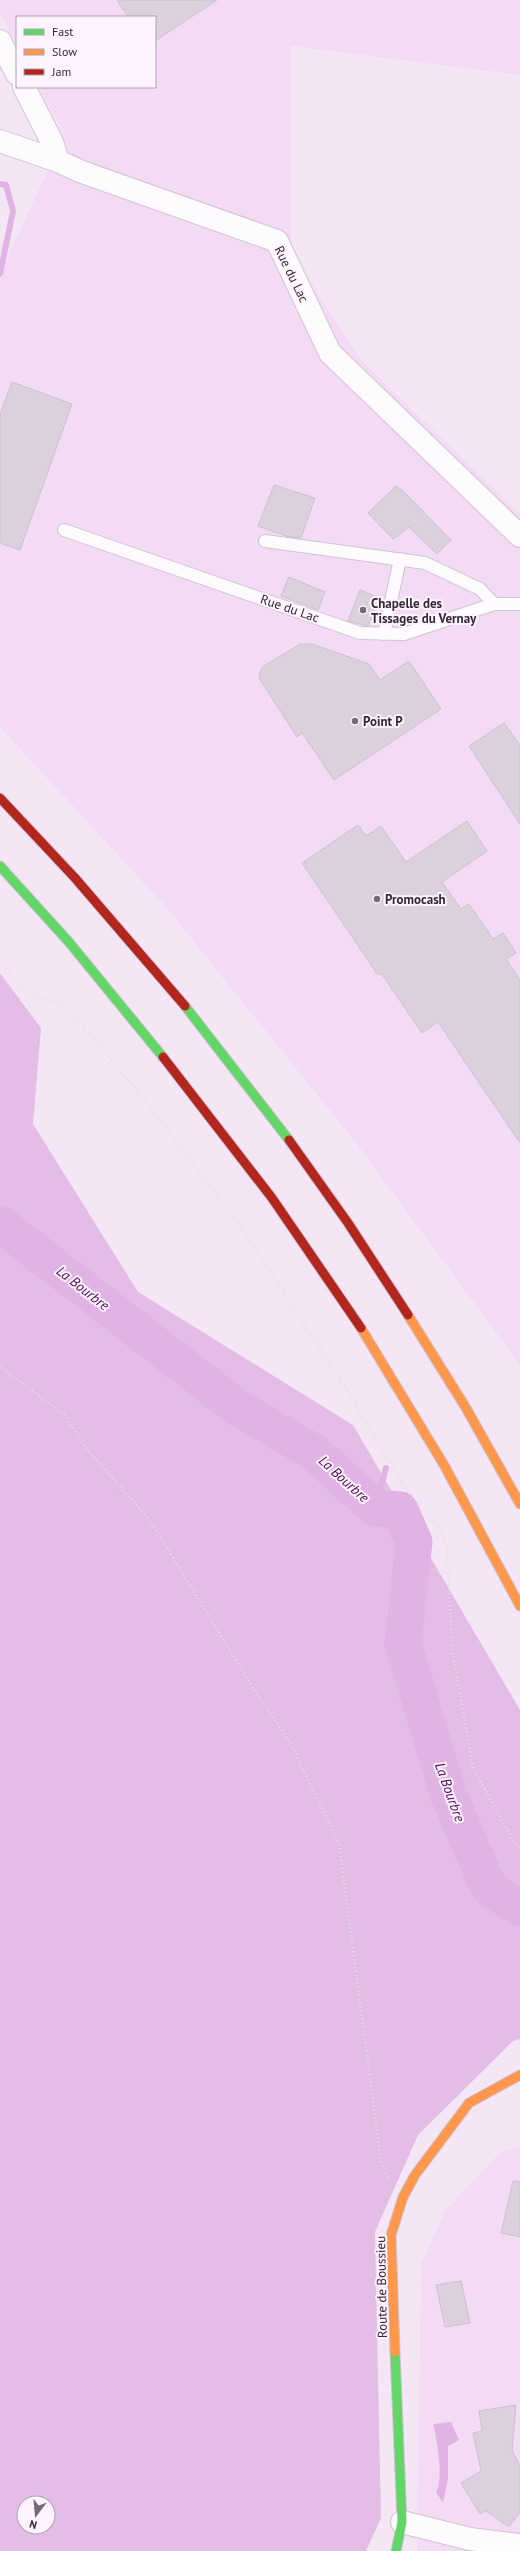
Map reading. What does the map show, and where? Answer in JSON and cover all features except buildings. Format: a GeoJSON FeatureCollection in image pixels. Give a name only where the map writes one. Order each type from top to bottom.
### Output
{"type":"FeatureCollection","features":[{"type":"Feature","properties":{"kind":"main road"},"geometry":{"type":"LineString","coordinates":[[0,798],[49,848],[162,976],[285,1133],[337,1204],[393,1289],[439,1362],[520,1504]]}},
{"type":"Feature","properties":{"kind":"main road"},"geometry":{"type":"LineString","coordinates":[[0,866],[126,1009],[242,1156],[300,1235],[405,1397],[457,1486],[520,1606]]}},
{"type":"Feature","properties":{"kind":"main road","name":"Route de Boussieu"},"geometry":{"type":"LineString","coordinates":[[396,2551],[402,2522],[392,2235],[403,2197],[415,2175],[469,2103],[520,2075]]}},
{"type":"Feature","properties":{"kind":"street"},"geometry":{"type":"LineString","coordinates":[[0,41],[16,72]]}},
{"type":"Feature","properties":{"kind":"street"},"geometry":{"type":"LineString","coordinates":[[25,88],[52,142],[58,161]]}},
{"type":"Feature","properties":{"kind":"street","name":"Rue du Lac"},"geometry":{"type":"LineString","coordinates":[[0,141],[58,161],[82,172],[277,241],[330,353],[520,536]]}},
{"type":"Feature","properties":{"kind":"street"},"geometry":{"type":"LineString","coordinates":[[402,2522],[470,2539],[520,2545]]}},
{"type":"Feature","properties":{"kind":"lane","name":"Rue du Lac"},"geometry":{"type":"LineString","coordinates":[[64,530],[360,633],[404,634],[494,604],[520,604]]}},
{"type":"Feature","properties":{"kind":"lane"},"geometry":{"type":"LineString","coordinates":[[265,541],[425,563],[480,589],[494,604]]}},
{"type":"Feature","properties":{"kind":"lane"},"geometry":{"type":"LineString","coordinates":[[384,634],[400,560]]}},
{"type":"Feature","properties":{"kind":"path"},"geometry":{"type":"LineString","coordinates":[[0,963],[25,991],[40,998],[63,1003],[145,1100],[240,1225],[346,1388],[408,1493],[432,1517],[447,1546],[452,1648],[473,1768],[514,1842],[520,1848]]}},
{"type":"Feature","properties":{"kind":"path"},"geometry":{"type":"LineString","coordinates":[[0,1367],[66,1416],[86,1448],[151,1522],[251,1685],[290,1742],[339,1844],[381,2161],[388,2178],[403,2197]]}},
{"type":"Feature","properties":{"kind":"shaded area"},"geometry":{"type":"Polygon","coordinates":[[[0,0],[520,0],[520,75],[291,46],[291,252],[361,360],[520,514],[520,1365],[356,1143],[166,907],[0,727],[0,274],[64,135],[40,88],[156,88],[156,16],[16,16],[16,43],[0,13],[0,0]]]}},
{"type":"Feature","properties":{"kind":"shaded area"},"geometry":{"type":"Polygon","coordinates":[[[0,973],[41,1028],[33,1124],[138,1292],[353,1425],[520,1710],[520,2039],[513,2041],[418,2135],[375,2232],[381,2518],[366,2551],[0,2551],[0,973]]]}},
{"type":"Feature","properties":{"kind":"shaded area"},"geometry":{"type":"Polygon","coordinates":[[[520,2147],[520,2551],[417,2551],[421,2264],[446,2209],[501,2152],[520,2147]]]}},
{"type":"Feature","properties":{"kind":"shaded area"},"geometry":{"type":"Polygon","coordinates":[[[451,2422],[459,2440],[448,2446],[448,2479],[443,2503],[436,2492],[440,2469],[433,2424],[451,2422]]]}},
{"type":"Feature","properties":{"kind":"waterway"},"geometry":{"type":"LineString","coordinates":[[0,184],[6,185],[13,211],[0,274]]}},
{"type":"Feature","properties":{"kind":"waterway","name":"La Bourbre"},"geometry":{"type":"LineString","coordinates":[[0,1224],[238,1408],[315,1453],[375,1508],[400,1510],[414,1542],[403,1644],[449,1796],[489,1888],[520,1908]]}},
{"type":"Feature","properties":{"kind":"waterway"},"geometry":{"type":"LineString","coordinates":[[375,1508],[386,1468]]}},
{"type":"Feature","properties":{"kind":"traffic: fast"},"geometry":{"type":"LineString","coordinates":[[0,866],[68,941],[163,1057]]}},
{"type":"Feature","properties":{"kind":"traffic: fast"},"geometry":{"type":"LineString","coordinates":[[185,1006],[289,1140]]}},
{"type":"Feature","properties":{"kind":"traffic: fast"},"geometry":{"type":"LineString","coordinates":[[395,2352],[402,2522],[396,2551]]}},
{"type":"Feature","properties":{"kind":"traffic: slow"},"geometry":{"type":"LineString","coordinates":[[408,1315],[466,1408],[520,1504]]}},
{"type":"Feature","properties":{"kind":"traffic: slow"},"geometry":{"type":"LineString","coordinates":[[361,1328],[444,1465],[520,1606]]}},
{"type":"Feature","properties":{"kind":"traffic: slow"},"geometry":{"type":"LineString","coordinates":[[395,2352],[391,2235],[403,2197],[415,2175],[469,2103],[520,2075]]}},
{"type":"Feature","properties":{"kind":"traffic: jam"},"geometry":{"type":"LineString","coordinates":[[0,798],[75,878],[185,1006]]}},
{"type":"Feature","properties":{"kind":"traffic: jam"},"geometry":{"type":"LineString","coordinates":[[163,1057],[272,1198],[361,1328]]}},
{"type":"Feature","properties":{"kind":"traffic: jam"},"geometry":{"type":"LineString","coordinates":[[289,1140],[348,1223],[408,1315]]}},
{"type":"Feature","properties":{"kind":"place","name":"Chapelle des Tissages du Vernay"},"geometry":{"type":"Point","coordinates":[363,610]}},
{"type":"Feature","properties":{"kind":"place","name":"Point P"},"geometry":{"type":"Point","coordinates":[355,721]}},
{"type":"Feature","properties":{"kind":"place","name":"Promocash"},"geometry":{"type":"Point","coordinates":[377,899]}}]}
